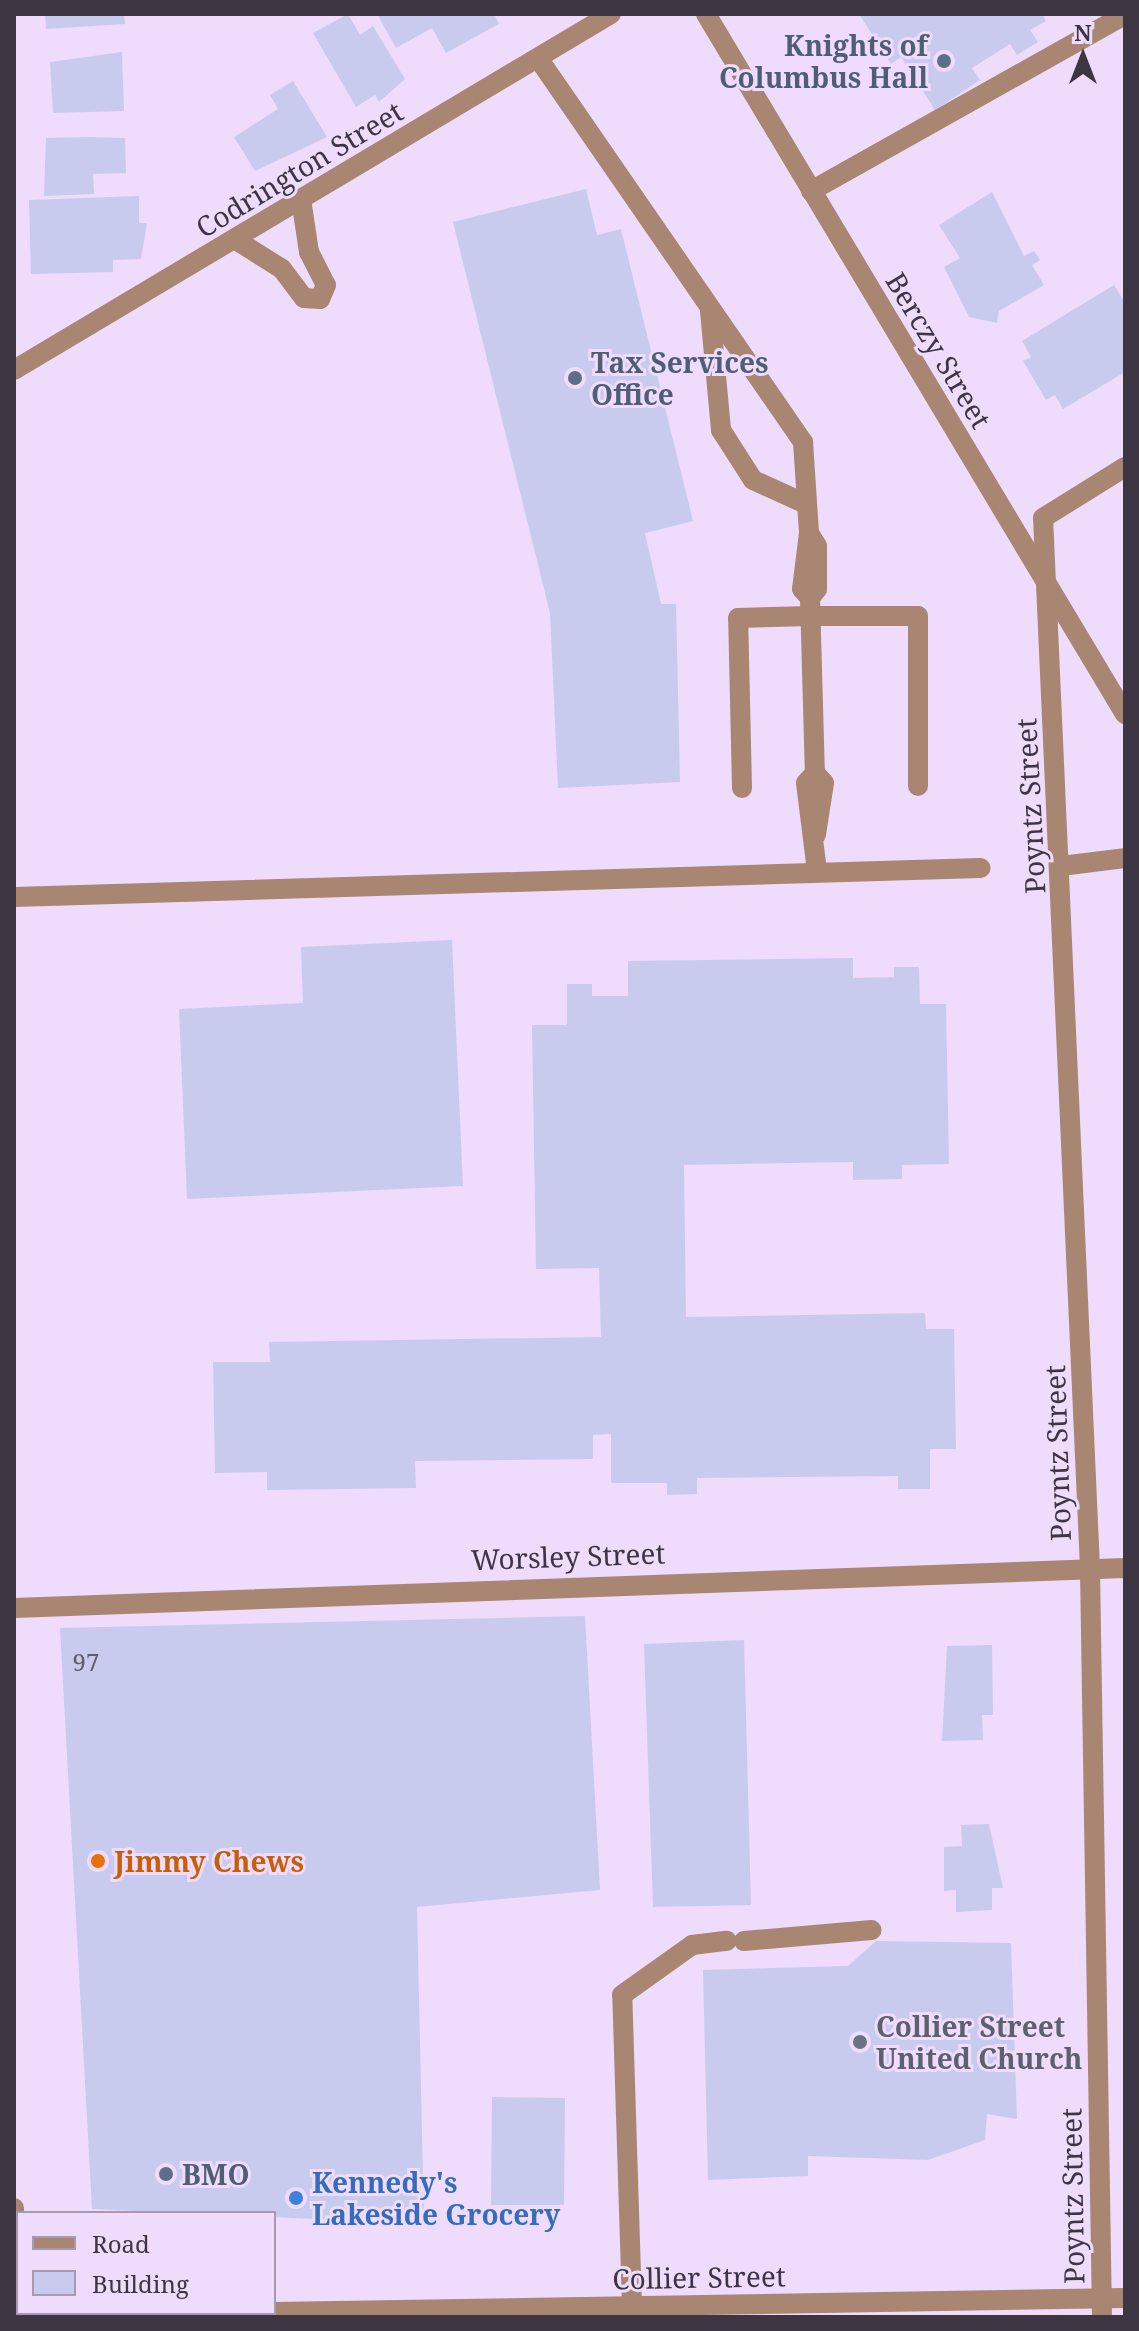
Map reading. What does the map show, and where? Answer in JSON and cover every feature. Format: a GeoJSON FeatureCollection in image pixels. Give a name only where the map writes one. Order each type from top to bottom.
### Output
{"type":"FeatureCollection","features":[{"type":"Feature","properties":{"kind":"street","name":"Codrington Street"},"geometry":{"type":"LineString","coordinates":[[14,370],[611,14]]}},
{"type":"Feature","properties":{"kind":"street","name":"Berczy Street"},"geometry":{"type":"LineString","coordinates":[[706,14],[1125,714]]}},
{"type":"Feature","properties":{"kind":"street"},"geometry":{"type":"LineString","coordinates":[[811,191],[1125,15]]}},
{"type":"Feature","properties":{"kind":"street"},"geometry":{"type":"LineString","coordinates":[[538,58],[803,442],[809,533],[802,589],[810,607],[815,773],[824,783],[816,834],[817,871]]}},
{"type":"Feature","properties":{"kind":"street"},"geometry":{"type":"LineString","coordinates":[[236,240],[282,269],[304,298],[324,306],[326,285],[309,252],[301,199]]}},
{"type":"Feature","properties":{"kind":"street"},"geometry":{"type":"LineString","coordinates":[[709,307],[721,430],[753,480],[806,504]]}},
{"type":"Feature","properties":{"kind":"street","name":"Poyntz Street"},"geometry":{"type":"LineString","coordinates":[[1102,2308],[1090,1568],[1061,866],[1043,518],[1125,467]]}},
{"type":"Feature","properties":{"kind":"street"},"geometry":{"type":"LineString","coordinates":[[742,788],[738,618],[810,607],[918,616],[918,786]]}},
{"type":"Feature","properties":{"kind":"street"},"geometry":{"type":"LineString","coordinates":[[1061,866],[1125,858]]}},
{"type":"Feature","properties":{"kind":"street"},"geometry":{"type":"LineString","coordinates":[[14,897],[981,868]]}},
{"type":"Feature","properties":{"kind":"street","name":"Worsley Street"},"geometry":{"type":"LineString","coordinates":[[14,1608],[1125,1568]]}},
{"type":"Feature","properties":{"kind":"street"},"geometry":{"type":"LineString","coordinates":[[632,2306],[622,1995],[692,1945],[872,1930]]}},
{"type":"Feature","properties":{"kind":"street"},"geometry":{"type":"LineString","coordinates":[[14,2208],[16,2316],[76,2315]]}},
{"type":"Feature","properties":{"kind":"street","name":"Collier Street"},"geometry":{"type":"LineString","coordinates":[[276,2312],[632,2306],[1102,2308],[1125,2298]]}},
{"type":"Feature","properties":{"kind":"building"},"geometry":{"type":"Polygon","coordinates":[[[45,14],[124,14],[125,24],[46,29],[45,14]]]}},
{"type":"Feature","properties":{"kind":"building"},"geometry":{"type":"Polygon","coordinates":[[[348,14],[360,35],[373,26],[405,79],[379,102],[375,95],[356,107],[313,33],[348,14]]]}},
{"type":"Feature","properties":{"kind":"building"},"geometry":{"type":"Polygon","coordinates":[[[377,14],[494,14],[499,24],[446,53],[432,28],[396,48],[377,14]]]}},
{"type":"Feature","properties":{"kind":"building","name":"Knights of Columbus Hall"},"geometry":{"type":"Polygon","coordinates":[[[859,14],[1042,14],[1046,21],[1030,30],[1038,42],[1017,55],[1010,44],[972,68],[980,80],[935,110],[901,57],[891,64],[859,14]]]}},
{"type":"Feature","properties":{"kind":"building"},"geometry":{"type":"Polygon","coordinates":[[[122,52],[124,111],[53,113],[50,62],[122,52]]]}},
{"type":"Feature","properties":{"kind":"building"},"geometry":{"type":"Polygon","coordinates":[[[293,81],[327,137],[255,171],[234,137],[278,109],[270,95],[293,81]]]}},
{"type":"Feature","properties":{"kind":"building"},"geometry":{"type":"Polygon","coordinates":[[[46,138],[125,138],[126,173],[93,174],[94,194],[44,196],[46,138]]]}},
{"type":"Feature","properties":{"kind":"building","name":"Tax Services Office"},"geometry":{"type":"Polygon","coordinates":[[[586,189],[597,235],[621,229],[693,521],[645,533],[661,604],[676,604],[680,782],[558,788],[550,613],[453,222],[586,189]]]}},
{"type":"Feature","properties":{"kind":"building"},"geometry":{"type":"Polygon","coordinates":[[[992,192],[1024,256],[1034,251],[1040,260],[1032,265],[1044,285],[999,311],[997,323],[969,317],[944,267],[960,258],[939,225],[992,192]]]}},
{"type":"Feature","properties":{"kind":"building"},"geometry":{"type":"Polygon","coordinates":[[[139,196],[139,223],[147,223],[141,259],[113,260],[113,272],[31,274],[29,200],[139,196]]]}},
{"type":"Feature","properties":{"kind":"building"},"geometry":{"type":"Polygon","coordinates":[[[1114,285],[1125,303],[1125,372],[1063,409],[1055,395],[1046,400],[1023,361],[1031,357],[1022,341],[1114,285]]]}},
{"type":"Feature","properties":{"kind":"building"},"geometry":{"type":"Polygon","coordinates":[[[452,940],[463,1186],[187,1199],[179,1009],[303,1003],[301,947],[452,940]]]}},
{"type":"Feature","properties":{"kind":"building"},"geometry":{"type":"Polygon","coordinates":[[[853,958],[853,978],[894,977],[894,967],[919,967],[920,1004],[946,1004],[949,1164],[902,1165],[902,1179],[853,1180],[853,1162],[684,1165],[686,1317],[925,1313],[926,1329],[954,1329],[956,1449],[930,1449],[930,1489],[898,1489],[898,1476],[697,1478],[697,1494],[667,1495],[667,1483],[611,1483],[611,1434],[593,1435],[593,1459],[415,1461],[416,1488],[267,1490],[267,1472],[215,1473],[213,1362],[270,1362],[269,1342],[601,1337],[599,1268],[536,1269],[532,1025],[567,1025],[567,984],[592,984],[592,996],[628,996],[628,961],[853,958]]]}},
{"type":"Feature","properties":{"kind":"building"},"geometry":{"type":"Polygon","coordinates":[[[585,1616],[600,1890],[417,1907],[424,2224],[276,2217],[276,2211],[92,2209],[60,1628],[585,1616]]]}},
{"type":"Feature","properties":{"kind":"building"},"geometry":{"type":"Polygon","coordinates":[[[744,1640],[751,1905],[653,1907],[644,1644],[744,1640]]]}},
{"type":"Feature","properties":{"kind":"building"},"geometry":{"type":"Polygon","coordinates":[[[992,1645],[993,1715],[982,1715],[983,1740],[942,1741],[947,1646],[992,1645]]]}},
{"type":"Feature","properties":{"kind":"building"},"geometry":{"type":"Polygon","coordinates":[[[989,1824],[1003,1888],[992,1888],[992,1910],[956,1912],[956,1890],[944,1891],[944,1847],[962,1846],[961,1825],[989,1824]]]}},
{"type":"Feature","properties":{"kind":"building","name":"Collier Street United Church"},"geometry":{"type":"Polygon","coordinates":[[[876,1941],[1011,1943],[1017,2119],[987,2114],[985,2140],[928,2160],[808,2156],[808,2176],[708,2180],[703,1970],[848,1966],[876,1941]]]}},
{"type":"Feature","properties":{"kind":"building"},"geometry":{"type":"Polygon","coordinates":[[[492,2097],[565,2098],[564,2205],[491,2205],[492,2097]]]}},
{"type":"Feature","properties":{"kind":"place","name":"Knights of Columbus Hall"},"geometry":{"type":"Point","coordinates":[944,61]}},
{"type":"Feature","properties":{"kind":"place","name":"Tax Services Office"},"geometry":{"type":"Point","coordinates":[575,378]}},
{"type":"Feature","properties":{"kind":"place","name":"Jimmy Chews"},"geometry":{"type":"Point","coordinates":[98,1861]}},
{"type":"Feature","properties":{"kind":"place","name":"Collier Street United Church"},"geometry":{"type":"Point","coordinates":[860,2042]}},
{"type":"Feature","properties":{"kind":"place","name":"BMO"},"geometry":{"type":"Point","coordinates":[166,2174]}},
{"type":"Feature","properties":{"kind":"place","name":"Kennedy's Lakeside Grocery"},"geometry":{"type":"Point","coordinates":[296,2198]}}]}
